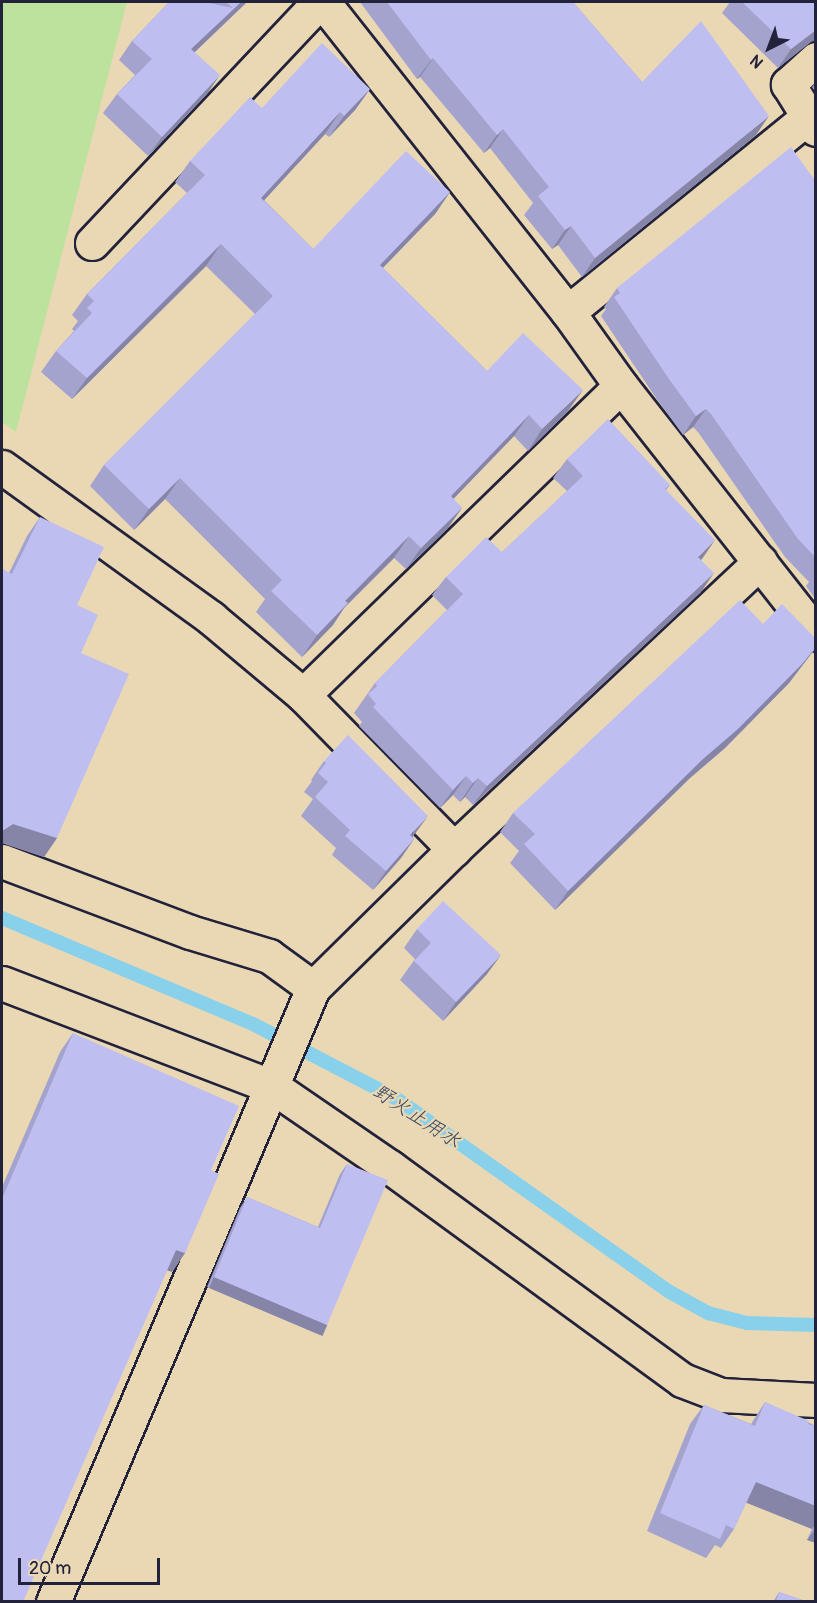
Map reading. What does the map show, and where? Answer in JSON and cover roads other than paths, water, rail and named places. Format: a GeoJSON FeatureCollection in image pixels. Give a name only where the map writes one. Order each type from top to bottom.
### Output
{"type":"FeatureCollection","features":[{"type":"Feature","properties":{"kind":"street"},"geometry":{"type":"LineString","coordinates":[[92,243],[321,2],[568,312],[621,386],[816,634]]}},
{"type":"Feature","properties":{"kind":"street"},"geometry":{"type":"LineString","coordinates":[[568,312],[812,123],[788,84],[816,59]]}},
{"type":"Feature","properties":{"kind":"street"},"geometry":{"type":"LineString","coordinates":[[303,695],[621,386]]}},
{"type":"Feature","properties":{"kind":"street"},"geometry":{"type":"LineString","coordinates":[[2,467],[211,618],[303,695],[454,849]]}},
{"type":"Feature","properties":{"kind":"street"},"geometry":{"type":"LineString","coordinates":[[53,1602],[312,991],[454,849],[760,562]]}},
{"type":"Feature","properties":{"kind":"street"},"geometry":{"type":"LineString","coordinates":[[2,861],[190,932],[269,956],[312,991]]}},
{"type":"Feature","properties":{"kind":"street"},"geometry":{"type":"LineString","coordinates":[[2,983],[278,1075],[390,1167],[681,1380],[721,1395],[816,1400]]}},
{"type":"Feature","properties":{"kind":"waterway","name":"野火止用水"},"geometry":{"type":"LineString","coordinates":[[2,918],[253,1024],[397,1099],[668,1291],[708,1313],[747,1323],[816,1325]]}}]}
